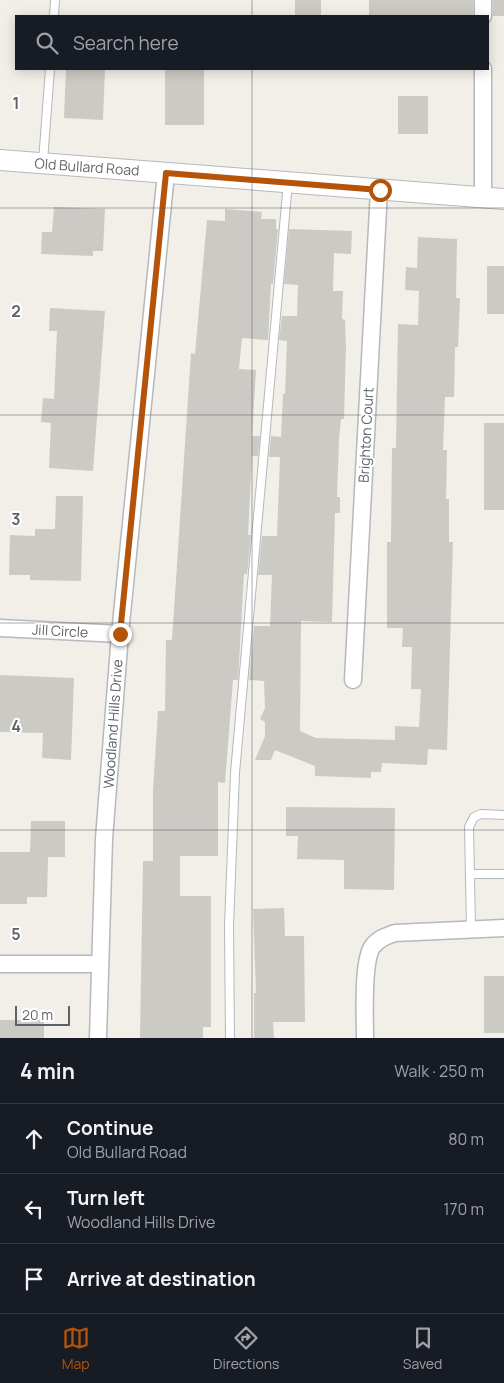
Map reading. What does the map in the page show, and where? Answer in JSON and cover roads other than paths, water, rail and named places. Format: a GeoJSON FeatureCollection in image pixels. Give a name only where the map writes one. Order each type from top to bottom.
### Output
{"type":"FeatureCollection","features":[{"type":"Feature","properties":{"kind":"street"},"geometry":{"type":"LineString","coordinates":[[483,0],[483,15]]}},
{"type":"Feature","properties":{"kind":"street"},"geometry":{"type":"LineString","coordinates":[[483,70],[483,197]]}},
{"type":"Feature","properties":{"kind":"street","name":"Old Bullard Road"},"geometry":{"type":"LineString","coordinates":[[0,160],[504,199]]}},
{"type":"Feature","properties":{"kind":"street","name":"Woodland Hills Drive"},"geometry":{"type":"LineString","coordinates":[[98,1038],[104,839],[120,634],[166,173]]}},
{"type":"Feature","properties":{"kind":"street","name":"Brighton Court"},"geometry":{"type":"LineString","coordinates":[[353,680],[380,190]]}},
{"type":"Feature","properties":{"kind":"street","name":"Jill Circle"},"geometry":{"type":"LineString","coordinates":[[0,628],[120,634]]}},
{"type":"Feature","properties":{"kind":"street"},"geometry":{"type":"LineString","coordinates":[[365,1038],[364,1000],[368,961],[372,948],[382,938],[395,934],[504,928]]}},
{"type":"Feature","properties":{"kind":"street"},"geometry":{"type":"LineString","coordinates":[[0,964],[99,964]]}},
{"type":"Feature","properties":{"kind":"lane"},"geometry":{"type":"LineString","coordinates":[[54,15],[55,0]]}},
{"type":"Feature","properties":{"kind":"lane"},"geometry":{"type":"LineString","coordinates":[[43,163],[50,70]]}},
{"type":"Feature","properties":{"kind":"lane"},"geometry":{"type":"LineString","coordinates":[[230,1038],[229,925],[235,773],[288,182]]}},
{"type":"Feature","properties":{"kind":"lane"},"geometry":{"type":"LineString","coordinates":[[471,929],[469,827],[474,817],[481,814],[504,815]]}},
{"type":"Feature","properties":{"kind":"lane"},"geometry":{"type":"LineString","coordinates":[[470,874],[504,874]]}}]}
